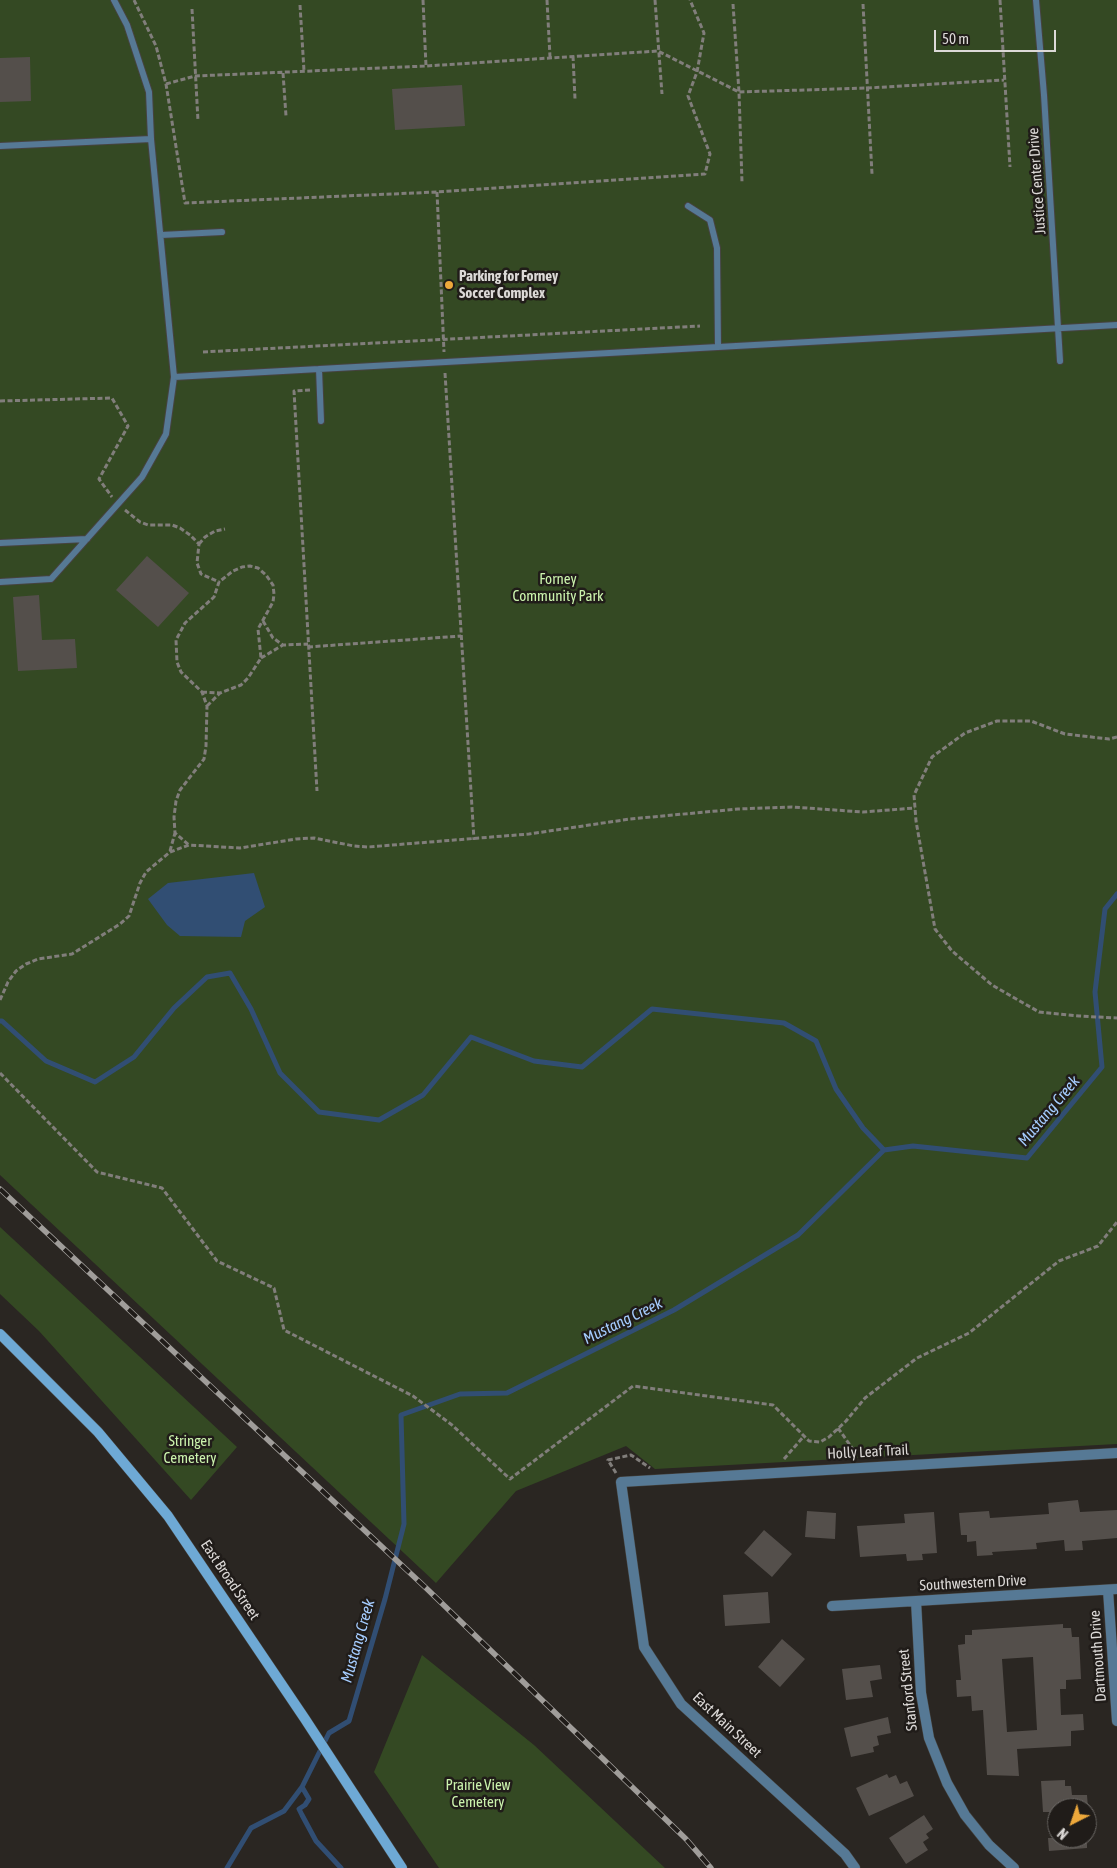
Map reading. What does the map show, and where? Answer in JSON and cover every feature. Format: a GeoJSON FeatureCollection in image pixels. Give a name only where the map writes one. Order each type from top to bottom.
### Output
{"type":"FeatureCollection","features":[{"type":"Feature","properties":{"kind":"main road","name":"East Broad Street"},"geometry":{"type":"LineString","coordinates":[[0,1334],[98,1432],[168,1516],[402,1868]]}},
{"type":"Feature","properties":{"kind":"street","name":"Holly Leaf Trail"},"geometry":{"type":"LineString","coordinates":[[621,1482],[1117,1453]]}},
{"type":"Feature","properties":{"kind":"street","name":"East Main Street"},"geometry":{"type":"LineString","coordinates":[[621,1482],[644,1646],[681,1704],[845,1854],[855,1868]]}},
{"type":"Feature","properties":{"kind":"street","name":"Southwestern Drive"},"geometry":{"type":"LineString","coordinates":[[832,1606],[1112,1590]]}},
{"type":"Feature","properties":{"kind":"street","name":"Dartmouth Drive"},"geometry":{"type":"LineString","coordinates":[[1112,1590],[1117,1721]]}},
{"type":"Feature","properties":{"kind":"street","name":"Stanford Street"},"geometry":{"type":"LineString","coordinates":[[916,1601],[921,1693],[929,1738],[947,1783],[965,1815],[989,1844],[1014,1868]]}},
{"type":"Feature","properties":{"kind":"lane"},"geometry":{"type":"LineString","coordinates":[[0,582],[51,579],[142,477],[166,434],[174,377],[151,139],[149,92],[127,25],[114,0]]}},
{"type":"Feature","properties":{"kind":"lane","name":"Justice Center Drive"},"geometry":{"type":"LineString","coordinates":[[1036,0],[1044,95],[1060,362]]}},
{"type":"Feature","properties":{"kind":"lane"},"geometry":{"type":"LineString","coordinates":[[0,146],[151,139]]}},
{"type":"Feature","properties":{"kind":"lane"},"geometry":{"type":"LineString","coordinates":[[688,206],[710,220],[717,248],[718,347]]}},
{"type":"Feature","properties":{"kind":"lane"},"geometry":{"type":"LineString","coordinates":[[161,235],[222,232]]}},
{"type":"Feature","properties":{"kind":"lane"},"geometry":{"type":"LineString","coordinates":[[174,377],[1117,325]]}},
{"type":"Feature","properties":{"kind":"lane"},"geometry":{"type":"LineString","coordinates":[[318,369],[321,421]]}},
{"type":"Feature","properties":{"kind":"lane"},"geometry":{"type":"LineString","coordinates":[[0,543],[87,539]]}},
{"type":"Feature","properties":{"kind":"path"},"geometry":{"type":"LineString","coordinates":[[134,0],[156,46],[166,84],[185,203],[436,192],[705,174],[710,154],[688,96],[697,72],[704,33],[690,0]]}},
{"type":"Feature","properties":{"kind":"path"},"geometry":{"type":"LineString","coordinates":[[423,0],[426,66]]}},
{"type":"Feature","properties":{"kind":"path"},"geometry":{"type":"LineString","coordinates":[[547,0],[550,57]]}},
{"type":"Feature","properties":{"kind":"path"},"geometry":{"type":"LineString","coordinates":[[655,0],[662,94]]}},
{"type":"Feature","properties":{"kind":"path"},"geometry":{"type":"LineString","coordinates":[[1000,0],[1010,167]]}},
{"type":"Feature","properties":{"kind":"path"},"geometry":{"type":"LineString","coordinates":[[732,4],[739,92],[742,182]]}},
{"type":"Feature","properties":{"kind":"path"},"geometry":{"type":"LineString","coordinates":[[863,4],[872,174]]}},
{"type":"Feature","properties":{"kind":"path"},"geometry":{"type":"LineString","coordinates":[[300,5],[304,71]]}},
{"type":"Feature","properties":{"kind":"path"},"geometry":{"type":"LineString","coordinates":[[192,9],[198,121]]}},
{"type":"Feature","properties":{"kind":"path"},"geometry":{"type":"LineString","coordinates":[[166,84],[195,76],[426,66],[658,51],[739,92],[868,88],[1004,80]]}},
{"type":"Feature","properties":{"kind":"path"},"geometry":{"type":"LineString","coordinates":[[572,56],[575,100]]}},
{"type":"Feature","properties":{"kind":"path"},"geometry":{"type":"LineString","coordinates":[[283,73],[286,116]]}},
{"type":"Feature","properties":{"kind":"path"},"geometry":{"type":"LineString","coordinates":[[436,192],[444,362],[474,840]]}},
{"type":"Feature","properties":{"kind":"path"},"geometry":{"type":"LineString","coordinates":[[203,352],[700,326]]}},
{"type":"Feature","properties":{"kind":"path"},"geometry":{"type":"LineString","coordinates":[[316,792],[294,391],[320,390]]}},
{"type":"Feature","properties":{"kind":"path"},"geometry":{"type":"LineString","coordinates":[[0,401],[112,398],[128,426],[99,479],[117,505],[140,522],[148,525],[172,525],[180,528],[199,544]]}},
{"type":"Feature","properties":{"kind":"path"},"geometry":{"type":"LineString","coordinates":[[219,582],[202,574],[198,568],[197,554],[199,544],[205,537],[225,529]]}},
{"type":"Feature","properties":{"kind":"path"},"geometry":{"type":"LineString","coordinates":[[170,852],[175,833],[174,817],[180,790],[204,759],[206,746],[207,706],[202,692],[181,672],[177,662],[176,640],[185,623],[214,598],[219,582],[233,570],[242,567],[258,568],[266,575],[272,585],[274,594],[273,602],[258,628],[257,637],[261,658]]}},
{"type":"Feature","properties":{"kind":"path"},"geometry":{"type":"LineString","coordinates":[[263,621],[273,638],[283,646]]}},
{"type":"Feature","properties":{"kind":"path"},"geometry":{"type":"LineString","coordinates":[[202,692],[220,693],[241,685],[261,658],[283,646],[461,636]]}},
{"type":"Feature","properties":{"kind":"path"},"geometry":{"type":"LineString","coordinates":[[207,706],[220,693]]}},
{"type":"Feature","properties":{"kind":"path"},"geometry":{"type":"LineString","coordinates":[[1117,737],[1065,734],[1032,721],[997,722],[965,733],[932,757],[914,795],[935,929],[952,951],[992,985],[1038,1012],[1117,1018]]}},
{"type":"Feature","properties":{"kind":"path"},"geometry":{"type":"LineString","coordinates":[[0,1000],[8,982],[16,971],[26,964],[38,959],[72,954],[120,924],[129,916],[140,883],[146,872],[170,852],[189,845],[240,848],[314,838],[368,848],[474,840],[530,834],[630,819],[738,809],[792,807],[863,812],[915,808]]}},
{"type":"Feature","properties":{"kind":"path"},"geometry":{"type":"LineString","coordinates":[[175,833],[189,845]]}},
{"type":"Feature","properties":{"kind":"path"},"geometry":{"type":"LineString","coordinates":[[0,1073],[97,1172],[162,1188],[217,1261],[274,1288],[284,1330],[413,1396],[452,1425],[510,1479],[633,1386],[773,1406],[809,1441],[820,1442],[829,1437],[864,1398],[917,1358],[969,1333],[1058,1261],[1098,1246],[1117,1222]]}},
{"type":"Feature","properties":{"kind":"path"},"geometry":{"type":"LineString","coordinates":[[838,1428],[857,1455]]}},
{"type":"Feature","properties":{"kind":"path"},"geometry":{"type":"LineString","coordinates":[[784,1459],[804,1436]]}},
{"type":"Feature","properties":{"kind":"green space","name":"Forney Community Park"},"geometry":{"type":"Polygon","coordinates":[[[0,0],[1117,0],[1117,1444],[655,1469],[626,1446],[516,1491],[436,1583],[0,1175],[0,0]]]}},
{"type":"Feature","properties":{"kind":"green space","name":"Stringer Cemetery"},"geometry":{"type":"Polygon","coordinates":[[[0,1227],[237,1447],[191,1500],[39,1331],[0,1294],[0,1227]]]}},
{"type":"Feature","properties":{"kind":"green space","name":"Prairie View Cemetery"},"geometry":{"type":"Polygon","coordinates":[[[422,1655],[534,1745],[665,1868],[439,1868],[374,1772],[422,1655]]]}},
{"type":"Feature","properties":{"kind":"water"},"geometry":{"type":"Polygon","coordinates":[[[254,873],[265,907],[245,921],[241,937],[180,936],[167,925],[148,899],[168,883],[254,873]]]}},
{"type":"Feature","properties":{"kind":"building"},"geometry":{"type":"Polygon","coordinates":[[[30,57],[31,101],[0,102],[0,58],[30,57]]]}},
{"type":"Feature","properties":{"kind":"building"},"geometry":{"type":"Polygon","coordinates":[[[462,85],[465,126],[395,130],[392,89],[462,85]]]}},
{"type":"Feature","properties":{"kind":"building"},"geometry":{"type":"Polygon","coordinates":[[[147,556],[189,593],[158,627],[116,590],[147,556]]]}},
{"type":"Feature","properties":{"kind":"building"},"geometry":{"type":"Polygon","coordinates":[[[39,595],[42,640],[75,639],[77,668],[18,671],[13,597],[39,595]]]}},
{"type":"Feature","properties":{"kind":"building"},"geometry":{"type":"Polygon","coordinates":[[[1078,1500],[1080,1512],[1117,1510],[1117,1538],[1082,1541],[1083,1550],[1065,1551],[1064,1540],[1036,1543],[1037,1549],[992,1552],[993,1555],[977,1556],[976,1541],[967,1542],[967,1535],[961,1535],[959,1513],[989,1511],[990,1518],[1049,1514],[1048,1503],[1078,1500]]]}},
{"type":"Feature","properties":{"kind":"building"},"geometry":{"type":"Polygon","coordinates":[[[807,1511],[836,1513],[835,1539],[805,1537],[807,1511]]]}},
{"type":"Feature","properties":{"kind":"building"},"geometry":{"type":"Polygon","coordinates":[[[934,1512],[937,1553],[922,1554],[923,1560],[907,1561],[906,1554],[860,1557],[857,1526],[905,1523],[904,1514],[934,1512]]]}},
{"type":"Feature","properties":{"kind":"building"},"geometry":{"type":"Polygon","coordinates":[[[764,1530],[792,1554],[772,1577],[744,1553],[764,1530]]]}},
{"type":"Feature","properties":{"kind":"building"},"geometry":{"type":"Polygon","coordinates":[[[768,1592],[770,1623],[725,1626],[723,1595],[768,1592]]]}},
{"type":"Feature","properties":{"kind":"building"},"geometry":{"type":"Polygon","coordinates":[[[1063,1624],[1063,1628],[1071,1628],[1072,1637],[1079,1637],[1081,1679],[1066,1680],[1066,1689],[1060,1689],[1061,1715],[1083,1714],[1084,1730],[1071,1731],[1071,1746],[1017,1749],[1019,1776],[987,1775],[983,1710],[972,1711],[971,1696],[957,1697],[956,1680],[961,1680],[958,1645],[965,1644],[965,1635],[972,1635],[972,1630],[1063,1624]],[[1033,1657],[1002,1659],[1007,1732],[1037,1730],[1033,1657]]]}},
{"type":"Feature","properties":{"kind":"building"},"geometry":{"type":"Polygon","coordinates":[[[782,1639],[805,1659],[780,1687],[758,1667],[782,1639]]]}},
{"type":"Feature","properties":{"kind":"building"},"geometry":{"type":"Polygon","coordinates":[[[880,1665],[882,1679],[870,1681],[873,1697],[846,1700],[842,1669],[880,1665]]]}},
{"type":"Feature","properties":{"kind":"building"},"geometry":{"type":"Polygon","coordinates":[[[888,1717],[891,1733],[877,1736],[879,1745],[873,1747],[874,1752],[851,1757],[844,1728],[888,1717]]]}},
{"type":"Feature","properties":{"kind":"building"},"geometry":{"type":"Polygon","coordinates":[[[887,1774],[889,1778],[896,1775],[900,1784],[907,1781],[914,1796],[869,1816],[856,1788],[887,1774]]]}},
{"type":"Feature","properties":{"kind":"building"},"geometry":{"type":"Polygon","coordinates":[[[1065,1780],[1065,1786],[1071,1786],[1072,1795],[1087,1795],[1087,1798],[1047,1798],[1047,1812],[1043,1812],[1041,1781],[1065,1780]]]}},
{"type":"Feature","properties":{"kind":"building"},"geometry":{"type":"Polygon","coordinates":[[[924,1815],[933,1829],[926,1834],[929,1838],[923,1842],[928,1850],[906,1864],[889,1838],[924,1815]]]}},
{"type":"Feature","properties":{"kind":"building"},"geometry":{"type":"Polygon","coordinates":[[[1049,1848],[1087,1848],[1049,1851],[1049,1848]]]}},
{"type":"Feature","properties":{"kind":"waterway","name":"Mustang Creek"},"geometry":{"type":"LineString","coordinates":[[227,1868],[251,1828],[284,1811],[302,1787],[329,1733],[349,1721],[385,1599],[404,1524],[401,1415],[460,1394],[507,1393],[674,1310],[798,1235],[884,1150],[913,1146],[1027,1158],[1102,1067],[1095,992],[1105,909],[1117,894]]}},
{"type":"Feature","properties":{"kind":"waterway"},"geometry":{"type":"LineString","coordinates":[[0,1021],[46,1061],[95,1082],[134,1057],[174,1008],[207,977],[230,973],[251,1009],[280,1073],[319,1112],[379,1120],[423,1095],[471,1037],[534,1061],[582,1067],[652,1009],[784,1023],[816,1041],[836,1089],[863,1128],[884,1150]]}},
{"type":"Feature","properties":{"kind":"waterway"},"geometry":{"type":"LineString","coordinates":[[302,1787],[309,1799],[299,1809],[316,1841],[341,1868]]}},
{"type":"Feature","properties":{"kind":"railway"},"geometry":{"type":"LineString","coordinates":[[0,1189],[425,1587],[686,1839],[711,1868]]}},
{"type":"Feature","properties":{"kind":"place","name":"Parking for Forney Soccer Complex"},"geometry":{"type":"Point","coordinates":[449,285]}}]}
